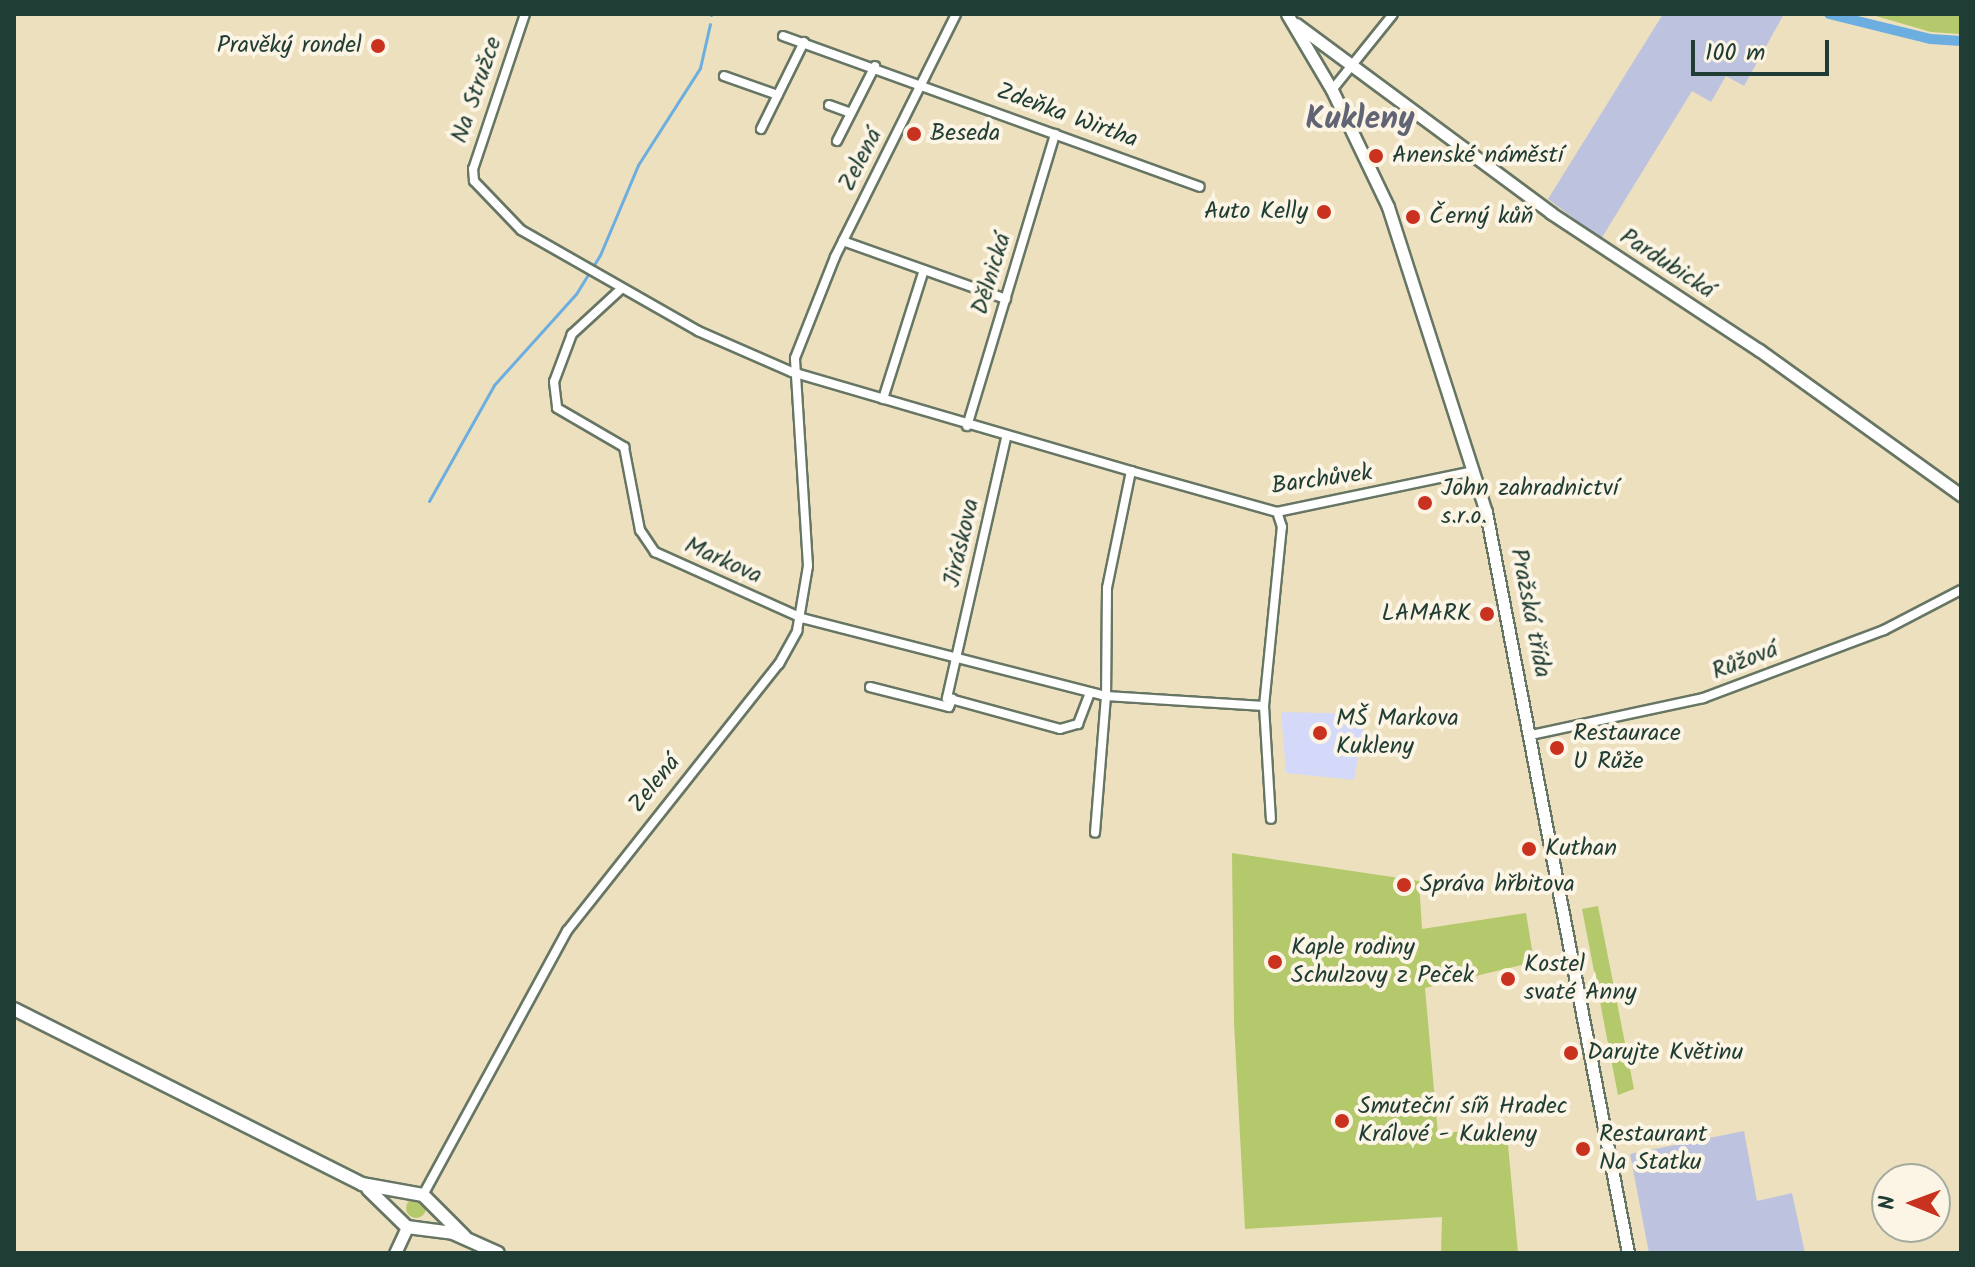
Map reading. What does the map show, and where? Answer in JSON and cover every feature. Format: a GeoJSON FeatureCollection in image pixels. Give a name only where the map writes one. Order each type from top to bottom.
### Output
{"type":"FeatureCollection","features":[{"type":"Feature","properties":{"kind":"main road"},"geometry":{"type":"LineString","coordinates":[[14,1009],[362,1184],[422,1198],[465,1237]]}},
{"type":"Feature","properties":{"kind":"main road"},"geometry":{"type":"LineString","coordinates":[[362,1184],[404,1223],[465,1237],[498,1253]]}},
{"type":"Feature","properties":{"kind":"main road"},"geometry":{"type":"LineString","coordinates":[[404,1223],[400,1204],[422,1198]]}},
{"type":"Feature","properties":{"kind":"main road"},"geometry":{"type":"LineString","coordinates":[[422,1198],[433,1215],[423,1227]]}},
{"type":"Feature","properties":{"kind":"street","name":"Na Stružce"},"geometry":{"type":"LineString","coordinates":[[525,14],[477,147],[474,181],[521,230],[621,289]]}},
{"type":"Feature","properties":{"kind":"street","name":"Zelená"},"geometry":{"type":"LineString","coordinates":[[422,1198],[567,931],[779,664],[802,618],[807,552],[792,372],[843,241],[956,14]]}},
{"type":"Feature","properties":{"kind":"street"},"geometry":{"type":"LineString","coordinates":[[1332,90],[1393,14]]}},
{"type":"Feature","properties":{"kind":"street","name":"Pardubická"},"geometry":{"type":"LineString","coordinates":[[1291,19],[1551,213],[1759,350],[1961,495]]}},
{"type":"Feature","properties":{"kind":"street","name":"Pražská třída"},"geometry":{"type":"LineString","coordinates":[[1291,19],[1332,90],[1388,207],[1474,471],[1531,735],[1628,1253]]}},
{"type":"Feature","properties":{"kind":"street","name":"Zdeňka Wirtha"},"geometry":{"type":"LineString","coordinates":[[783,36],[875,66],[1199,187]]}},
{"type":"Feature","properties":{"kind":"street"},"geometry":{"type":"LineString","coordinates":[[761,129],[804,42]]}},
{"type":"Feature","properties":{"kind":"street"},"geometry":{"type":"LineString","coordinates":[[837,141],[875,66]]}},
{"type":"Feature","properties":{"kind":"street"},"geometry":{"type":"LineString","coordinates":[[724,76],[778,95]]}},
{"type":"Feature","properties":{"kind":"street"},"geometry":{"type":"LineString","coordinates":[[829,105],[851,113]]}},
{"type":"Feature","properties":{"kind":"street","name":"Dělnická"},"geometry":{"type":"LineString","coordinates":[[967,426],[1055,134]]}},
{"type":"Feature","properties":{"kind":"street"},"geometry":{"type":"LineString","coordinates":[[843,241],[1006,299]]}},
{"type":"Feature","properties":{"kind":"street"},"geometry":{"type":"LineString","coordinates":[[883,399],[924,270]]}},
{"type":"Feature","properties":{"kind":"street"},"geometry":{"type":"LineString","coordinates":[[621,289],[698,331],[792,372],[1006,438],[1126,470],[1107,588],[1106,696],[1095,833]]}},
{"type":"Feature","properties":{"kind":"street","name":"Markova"},"geometry":{"type":"LineString","coordinates":[[621,289],[572,334],[554,382],[557,408],[624,447],[640,530],[655,552],[802,618],[1090,692],[1106,696],[1264,706]]}},
{"type":"Feature","properties":{"kind":"street","name":"Jiráskova"},"geometry":{"type":"LineString","coordinates":[[956,658],[1006,438]]}},
{"type":"Feature","properties":{"kind":"street","name":"Barchůvek"},"geometry":{"type":"LineString","coordinates":[[1126,470],[1277,512],[1474,471]]}},
{"type":"Feature","properties":{"kind":"street"},"geometry":{"type":"LineString","coordinates":[[1271,819],[1264,706],[1282,527],[1277,512]]}},
{"type":"Feature","properties":{"kind":"street","name":"Růžová"},"geometry":{"type":"LineString","coordinates":[[1531,735],[1703,698],[1884,630],[1961,590]]}},
{"type":"Feature","properties":{"kind":"street"},"geometry":{"type":"LineString","coordinates":[[956,658],[947,698],[1060,729],[1078,724],[1090,692]]}},
{"type":"Feature","properties":{"kind":"street"},"geometry":{"type":"LineString","coordinates":[[870,687],[949,707],[952,699]]}},
{"type":"Feature","properties":{"kind":"street"},"geometry":{"type":"LineString","coordinates":[[395,1253],[404,1223]]}},
{"type":"Feature","properties":{"kind":"shaded area"},"geometry":{"type":"Polygon","coordinates":[[[1663,14],[1784,14],[1744,86],[1726,76],[1711,102],[1692,91],[1601,239],[1548,199],[1663,14]]]}},
{"type":"Feature","properties":{"kind":"shaded area"},"geometry":{"type":"Polygon","coordinates":[[[1281,712],[1366,714],[1354,780],[1286,773],[1281,712]]]}},
{"type":"Feature","properties":{"kind":"shaded area"},"geometry":{"type":"Polygon","coordinates":[[[1744,1131],[1757,1201],[1792,1193],[1805,1253],[1649,1253],[1630,1154],[1744,1131]]]}},
{"type":"Feature","properties":{"kind":"green space"},"geometry":{"type":"Polygon","coordinates":[[[1869,14],[1961,14],[1961,34],[1931,32],[1869,14]]]}},
{"type":"Feature","properties":{"kind":"green space"},"geometry":{"type":"Polygon","coordinates":[[[1232,853],[1419,881],[1422,929],[1526,913],[1534,962],[1425,988],[1438,1135],[1506,1123],[1518,1253],[1441,1253],[1442,1217],[1245,1229],[1234,1023],[1232,853]]]}},
{"type":"Feature","properties":{"kind":"green space"},"geometry":{"type":"Polygon","coordinates":[[[1598,906],[1634,1089],[1618,1095],[1582,909],[1598,906]]]}},
{"type":"Feature","properties":{"kind":"green space"},"geometry":{"type":"Polygon","coordinates":[[[416,1198],[423,1201],[426,1208],[423,1215],[416,1218],[409,1215],[406,1208],[409,1201],[416,1198]]]}},
{"type":"Feature","properties":{"kind":"waterway"},"geometry":{"type":"LineString","coordinates":[[1829,14],[1931,39],[1961,41]]}},
{"type":"Feature","properties":{"kind":"waterway"},"geometry":{"type":"LineString","coordinates":[[429,501],[494,385],[576,294],[600,255],[638,165],[700,68],[710,24]]}},
{"type":"Feature","properties":{"kind":"place","name":"Pravěký rondel"},"geometry":{"type":"Point","coordinates":[378,46]}},
{"type":"Feature","properties":{"kind":"place","name":"Beseda"},"geometry":{"type":"Point","coordinates":[914,134]}},
{"type":"Feature","properties":{"kind":"place","name":"Anenské náměstí"},"geometry":{"type":"Point","coordinates":[1376,156]}},
{"type":"Feature","properties":{"kind":"place","name":"Auto Kelly"},"geometry":{"type":"Point","coordinates":[1324,212]}},
{"type":"Feature","properties":{"kind":"place","name":"Černý kůň"},"geometry":{"type":"Point","coordinates":[1413,217]}},
{"type":"Feature","properties":{"kind":"place","name":"John zahradnictví s.r.o."},"geometry":{"type":"Point","coordinates":[1425,503]}},
{"type":"Feature","properties":{"kind":"place","name":"LAMARK"},"geometry":{"type":"Point","coordinates":[1487,614]}},
{"type":"Feature","properties":{"kind":"place","name":"MŠ Markova Kukleny"},"geometry":{"type":"Point","coordinates":[1320,733]}},
{"type":"Feature","properties":{"kind":"place","name":"Restaurace U Růže"},"geometry":{"type":"Point","coordinates":[1557,748]}},
{"type":"Feature","properties":{"kind":"place","name":"Kuthan"},"geometry":{"type":"Point","coordinates":[1529,849]}},
{"type":"Feature","properties":{"kind":"place","name":"Správa hřbitova"},"geometry":{"type":"Point","coordinates":[1404,885]}},
{"type":"Feature","properties":{"kind":"place","name":"Kaple rodiny Schulzovy z Peček"},"geometry":{"type":"Point","coordinates":[1275,962]}},
{"type":"Feature","properties":{"kind":"place","name":"Kostel svaté Anny"},"geometry":{"type":"Point","coordinates":[1508,979]}},
{"type":"Feature","properties":{"kind":"place","name":"Darujte Květinu"},"geometry":{"type":"Point","coordinates":[1571,1053]}},
{"type":"Feature","properties":{"kind":"place","name":"Smuteční síň Hradec Králové - Kukleny"},"geometry":{"type":"Point","coordinates":[1342,1121]}},
{"type":"Feature","properties":{"kind":"place","name":"Restaurant Na Statku"},"geometry":{"type":"Point","coordinates":[1583,1149]}},
{"type":"Feature","properties":{"kind":"district","name":"Kukleny"},"geometry":{"type":"Point","coordinates":[1360,120]}}]}
